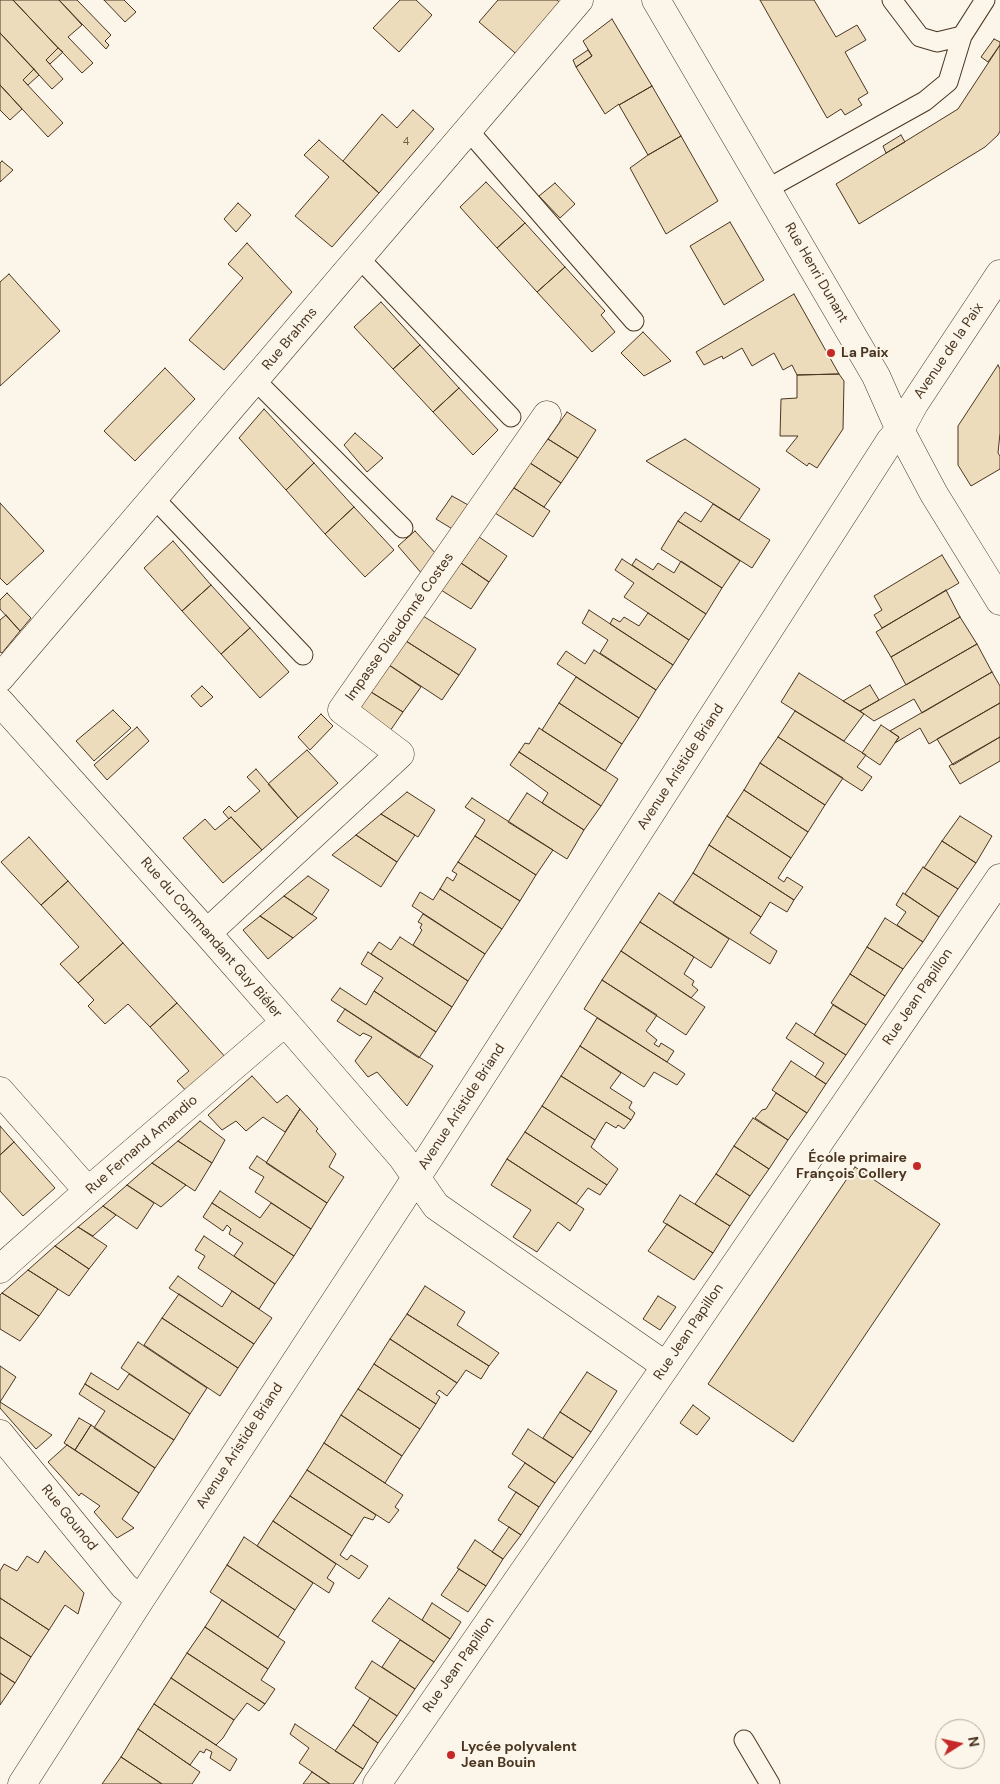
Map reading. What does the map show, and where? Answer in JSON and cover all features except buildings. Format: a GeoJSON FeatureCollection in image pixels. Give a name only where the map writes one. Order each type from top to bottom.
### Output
{"type":"FeatureCollection","features":[{"type":"Feature","properties":{"kind":"street","name":"Rue Brahms"},"geometry":{"type":"LineString","coordinates":[[0,678],[579,0]]}},
{"type":"Feature","properties":{"kind":"street","name":"Rue Henri Dunant"},"geometry":{"type":"LineString","coordinates":[[656,0],[876,376],[900,430],[934,494],[1000,601]]}},
{"type":"Feature","properties":{"kind":"street","name":"Avenue de la Paix"},"geometry":{"type":"LineString","coordinates":[[900,430],[914,404],[1000,274]]}},
{"type":"Feature","properties":{"kind":"street","name":"Impasse Dieudonné Costes"},"geometry":{"type":"LineString","coordinates":[[207,933],[400,754],[342,710],[547,415]]}},
{"type":"Feature","properties":{"kind":"street","name":"Avenue Aristide Briand"},"geometry":{"type":"LineString","coordinates":[[22,1784],[416,1178],[886,447],[900,430]]}},
{"type":"Feature","properties":{"kind":"street","name":"Rue du Commandant Guy Biéler"},"geometry":{"type":"LineString","coordinates":[[0,702],[207,933],[402,1157],[436,1206],[666,1366]]}},
{"type":"Feature","properties":{"kind":"street","name":"Rue Jean Papillon"},"geometry":{"type":"LineString","coordinates":[[377,1784],[1000,878]]}},
{"type":"Feature","properties":{"kind":"street","name":"Rue Fernand Amandio"},"geometry":{"type":"LineString","coordinates":[[0,1269],[285,1022]]}},
{"type":"Feature","properties":{"kind":"street"},"geometry":{"type":"LineString","coordinates":[[0,1091],[88,1191]]}},
{"type":"Feature","properties":{"kind":"street","name":"Rue Gounod"},"geometry":{"type":"LineString","coordinates":[[5,1449],[124,1586],[140,1600]]}},
{"type":"Feature","properties":{"kind":"lane"},"geometry":{"type":"LineString","coordinates":[[892,0],[920,37],[937,42],[962,36]]}},
{"type":"Feature","properties":{"kind":"lane"},"geometry":{"type":"LineString","coordinates":[[767,189],[925,101],[948,82],[962,36],[985,0]]}},
{"type":"Feature","properties":{"kind":"lane"},"geometry":{"type":"LineString","coordinates":[[468,130],[634,321]]}},
{"type":"Feature","properties":{"kind":"lane"},"geometry":{"type":"LineString","coordinates":[[359,258],[511,417]]}},
{"type":"Feature","properties":{"kind":"lane"},"geometry":{"type":"LineString","coordinates":[[255,380],[402,528]]}},
{"type":"Feature","properties":{"kind":"lane"},"geometry":{"type":"LineString","coordinates":[[154,498],[303,656]]}},
{"type":"Feature","properties":{"kind":"lane"},"geometry":{"type":"LineString","coordinates":[[744,1740],[770,1784]]}},
{"type":"Feature","properties":{"kind":"place","name":"La Paix"},"geometry":{"type":"Point","coordinates":[831,353]}},
{"type":"Feature","properties":{"kind":"place","name":"École primaire François Collery"},"geometry":{"type":"Point","coordinates":[917,1166]}},
{"type":"Feature","properties":{"kind":"place","name":"Lycée polyvalent Jean Bouin"},"geometry":{"type":"Point","coordinates":[451,1755]}}]}
